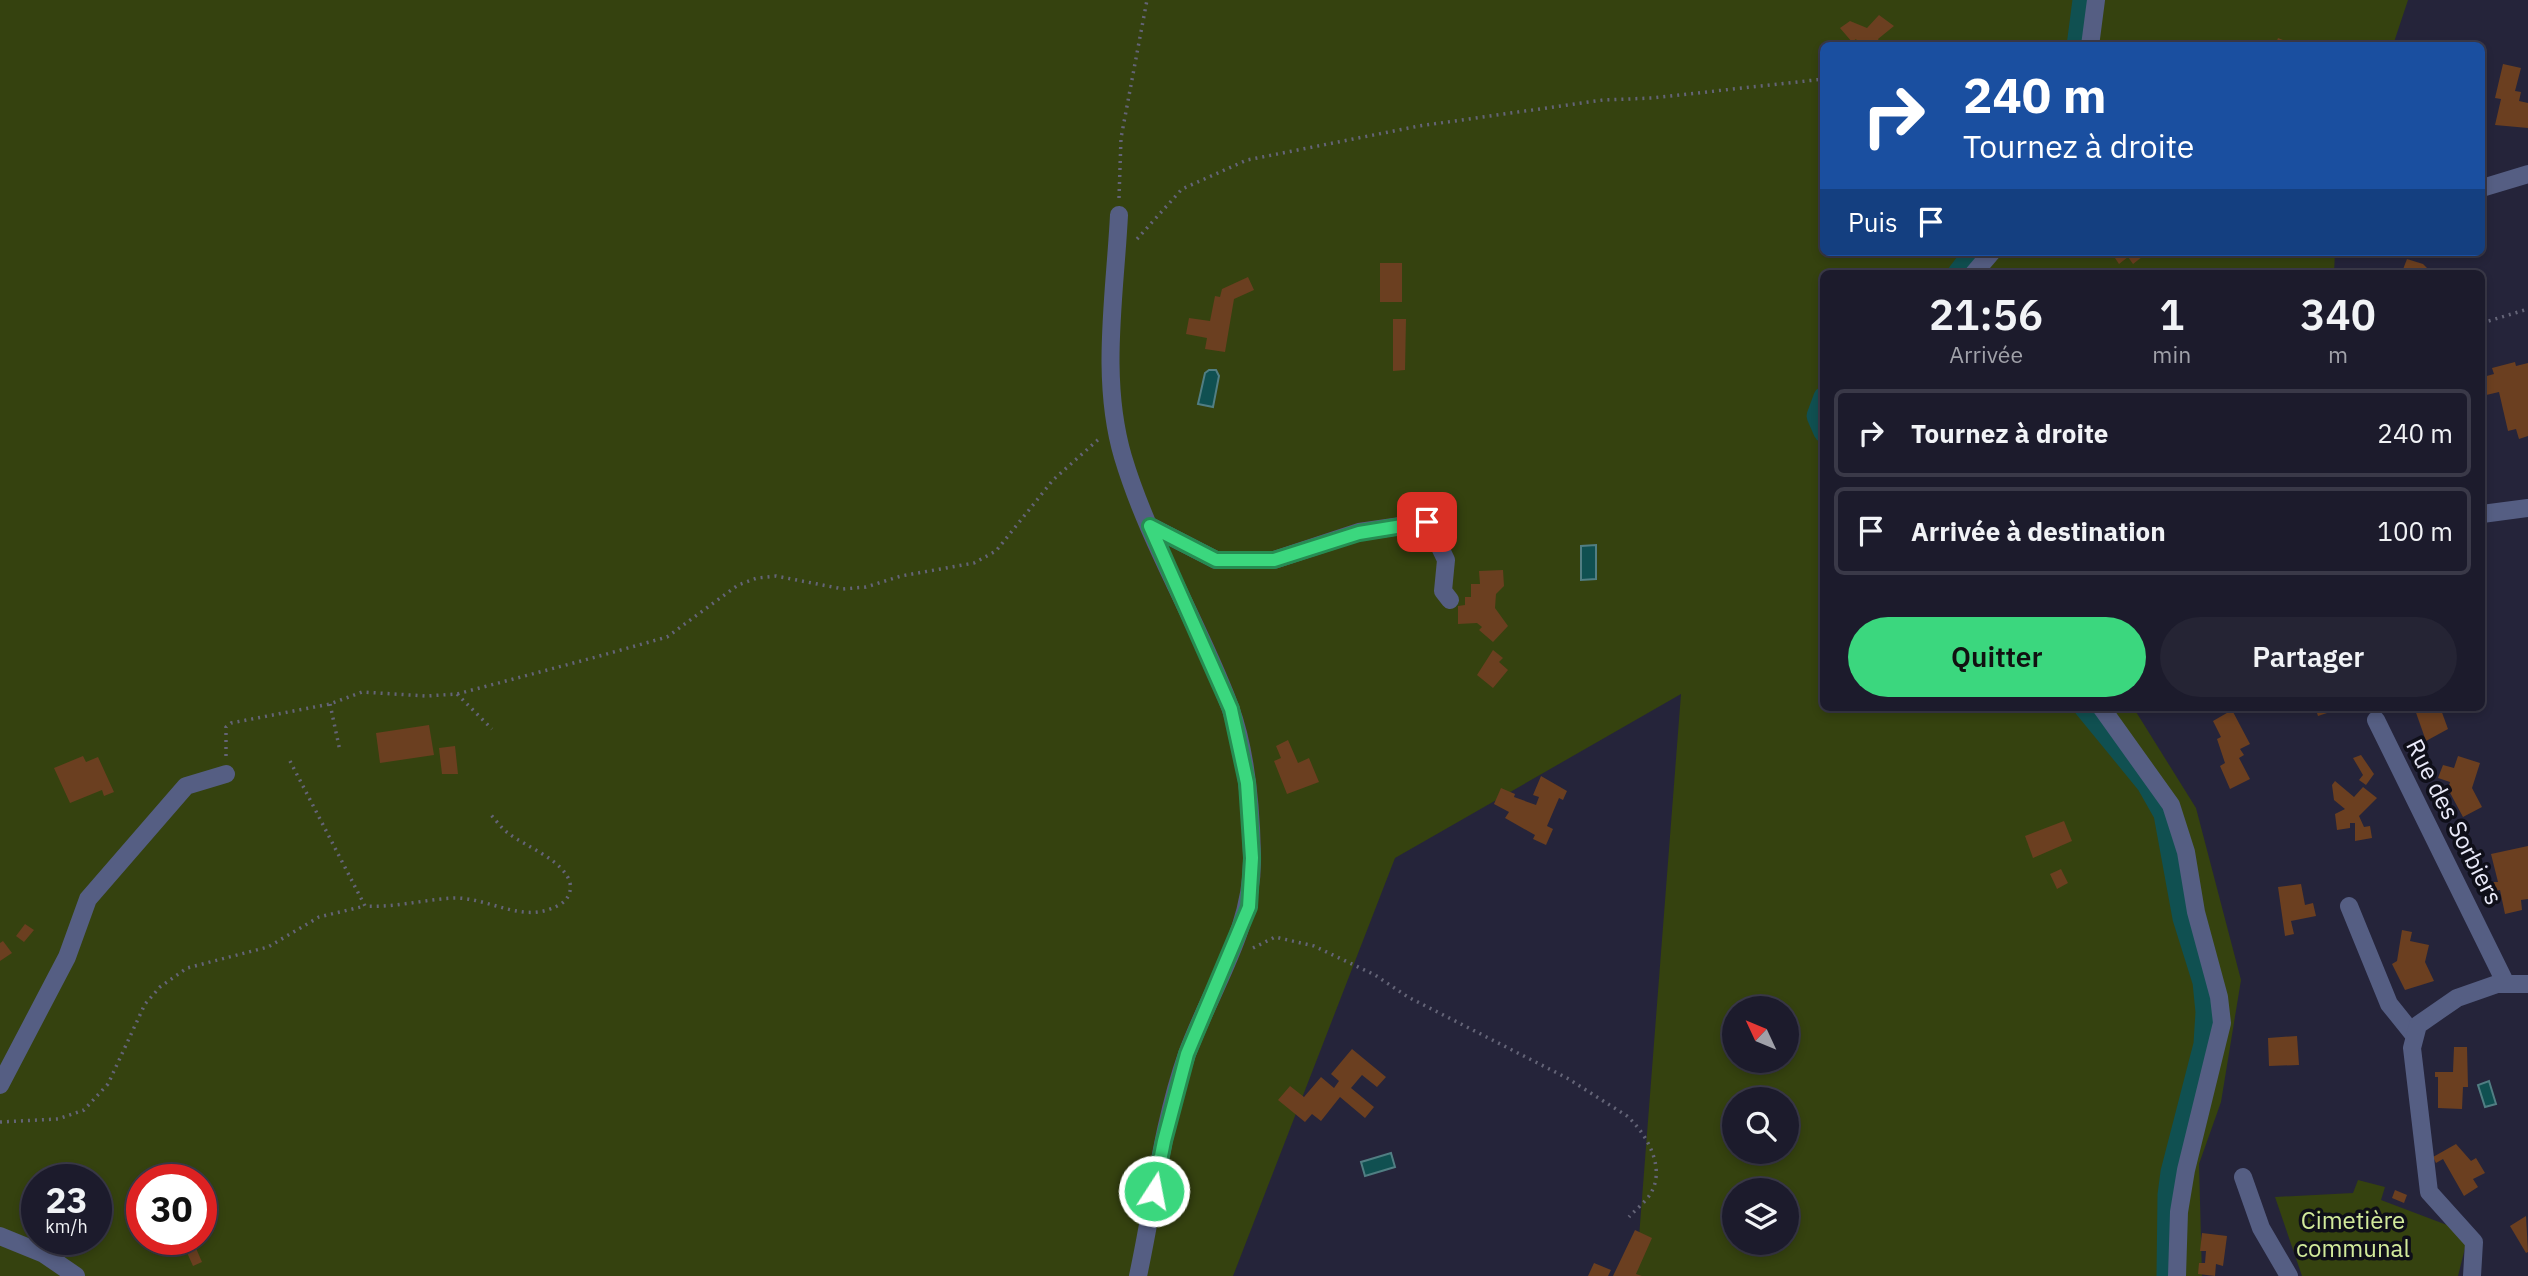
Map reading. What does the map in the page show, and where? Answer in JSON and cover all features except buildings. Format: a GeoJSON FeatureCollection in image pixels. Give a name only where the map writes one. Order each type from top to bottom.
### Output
{"type":"FeatureCollection","features":[{"type":"Feature","properties":{"kind":"street"},"geometry":{"type":"LineString","coordinates":[[2091,42],[2096,0]]}},
{"type":"Feature","properties":{"kind":"street"},"geometry":{"type":"LineString","coordinates":[[2485,187],[2528,174]]}},
{"type":"Feature","properties":{"kind":"street"},"geometry":{"type":"LineString","coordinates":[[1119,215],[1109,375],[1123,456],[1150,526],[1231,709],[1247,783],[1252,858],[1249,907],[1187,1054],[1164,1141],[1138,1276]]}},
{"type":"Feature","properties":{"kind":"street"},"geometry":{"type":"LineString","coordinates":[[1978,270],[1990,256]]}},
{"type":"Feature","properties":{"kind":"street"},"geometry":{"type":"LineString","coordinates":[[2485,514],[2528,508]]}},
{"type":"Feature","properties":{"kind":"street"},"geometry":{"type":"LineString","coordinates":[[1150,526],[1216,560],[1274,560],[1359,533],[1427,522],[1446,560],[1443,591],[1450,600]]}},
{"type":"Feature","properties":{"kind":"street"},"geometry":{"type":"LineString","coordinates":[[2104,711],[2171,805],[2186,852],[2196,912],[2219,997],[2222,1023],[2179,1212],[2177,1276]]}},
{"type":"Feature","properties":{"kind":"street","name":"Rue des Sorbiers"},"geometry":{"type":"LineString","coordinates":[[2376,720],[2506,984]]}},
{"type":"Feature","properties":{"kind":"street"},"geometry":{"type":"LineString","coordinates":[[0,1085],[67,957],[88,898],[186,786],[226,774]]}},
{"type":"Feature","properties":{"kind":"street"},"geometry":{"type":"LineString","coordinates":[[2349,906],[2389,1004],[2414,1035]]}},
{"type":"Feature","properties":{"kind":"street"},"geometry":{"type":"LineString","coordinates":[[2474,1275],[2474,1242],[2429,1192],[2412,1048],[2414,1035],[2418,1025],[2457,998],[2497,984],[2528,984]]}},
{"type":"Feature","properties":{"kind":"street"},"geometry":{"type":"LineString","coordinates":[[2243,1177],[2261,1228],[2289,1276]]}},
{"type":"Feature","properties":{"kind":"street"},"geometry":{"type":"LineString","coordinates":[[0,1236],[44,1254],[76,1276]]}},
{"type":"Feature","properties":{"kind":"path"},"geometry":{"type":"LineString","coordinates":[[1119,215],[1121,138],[1147,0]]}},
{"type":"Feature","properties":{"kind":"path"},"geometry":{"type":"LineString","coordinates":[[1116,261],[1182,188],[1247,160],[1419,126],[1603,100],[1703,93],[1820,79]]}},
{"type":"Feature","properties":{"kind":"path"},"geometry":{"type":"LineString","coordinates":[[2485,322],[2528,309]]}},
{"type":"Feature","properties":{"kind":"path"},"geometry":{"type":"LineString","coordinates":[[226,774],[226,727],[231,723],[330,704],[362,692],[426,696],[457,694],[667,637],[738,585],[757,578],[776,576],[843,589],[866,587],[901,576],[974,563],[996,551],[1053,480],[1100,438],[1118,430]]}},
{"type":"Feature","properties":{"kind":"path"},"geometry":{"type":"LineString","coordinates":[[457,694],[492,729]]}},
{"type":"Feature","properties":{"kind":"path"},"geometry":{"type":"LineString","coordinates":[[330,704],[340,751]]}},
{"type":"Feature","properties":{"kind":"path"},"geometry":{"type":"LineString","coordinates":[[290,761],[365,906]]}},
{"type":"Feature","properties":{"kind":"path"},"geometry":{"type":"LineString","coordinates":[[0,1122],[58,1119],[84,1110],[108,1084],[145,1004],[160,987],[187,968],[268,947],[319,917],[365,906],[387,907],[456,898],[519,913],[550,910],[565,902],[570,893],[570,883],[563,871],[506,831],[490,814]]}},
{"type":"Feature","properties":{"kind":"path"},"geometry":{"type":"LineString","coordinates":[[1227,962],[1275,937],[1314,946],[1375,975],[1408,997],[1567,1078],[1627,1116],[1635,1123],[1657,1160],[1653,1191],[1629,1217]]}},
{"type":"Feature","properties":{"kind":"green space"},"geometry":{"type":"Polygon","coordinates":[[[0,0],[2408,0],[2394,42],[1820,42],[1820,256],[2335,256],[2334,270],[1820,270],[1820,711],[2135,711],[2196,808],[2241,980],[2221,1102],[2199,1164],[2202,1276],[1636,1276],[1681,694],[1395,858],[1233,1276],[0,1276],[0,0]]]}},
{"type":"Feature","properties":{"kind":"green space","name":"Cimetière communal"},"geometry":{"type":"Polygon","coordinates":[[[2358,1180],[2385,1187],[2381,1200],[2447,1225],[2466,1244],[2458,1276],[2302,1276],[2275,1197],[2353,1193],[2358,1180]]]}},
{"type":"Feature","properties":{"kind":"shaded area"},"geometry":{"type":"Polygon","coordinates":[[[1216,370],[1219,376],[1213,407],[1198,404],[1205,373],[1216,370]]]}},
{"type":"Feature","properties":{"kind":"shaded area"},"geometry":{"type":"Polygon","coordinates":[[[1596,545],[1596,579],[1581,580],[1581,546],[1596,545]]]}},
{"type":"Feature","properties":{"kind":"shaded area"},"geometry":{"type":"Polygon","coordinates":[[[2489,1081],[2496,1104],[2485,1107],[2478,1085],[2489,1081]]]}},
{"type":"Feature","properties":{"kind":"shaded area"},"geometry":{"type":"Polygon","coordinates":[[[1391,1153],[1395,1167],[1365,1176],[1361,1162],[1391,1153]]]}},
{"type":"Feature","properties":{"kind":"waterway"},"geometry":{"type":"LineString","coordinates":[[2078,42],[2083,0]]}},
{"type":"Feature","properties":{"kind":"waterway"},"geometry":{"type":"LineString","coordinates":[[1960,270],[1971,256]]}},
{"type":"Feature","properties":{"kind":"waterway"},"geometry":{"type":"LineString","coordinates":[[1820,408],[1817,416],[1820,423]]}},
{"type":"Feature","properties":{"kind":"waterway"},"geometry":{"type":"LineString","coordinates":[[2087,711],[2147,784],[2164,814],[2183,918],[2203,982],[2206,1012],[2204,1044],[2171,1172],[2168,1195],[2167,1276]]}},
{"type":"Feature","properties":{"kind":"route"},"geometry":{"type":"LineString","coordinates":[[1154,1191],[1187,1054],[1249,907],[1252,858],[1247,783],[1231,709],[1150,526],[1216,560],[1274,560],[1359,533],[1427,522]]}}]}
